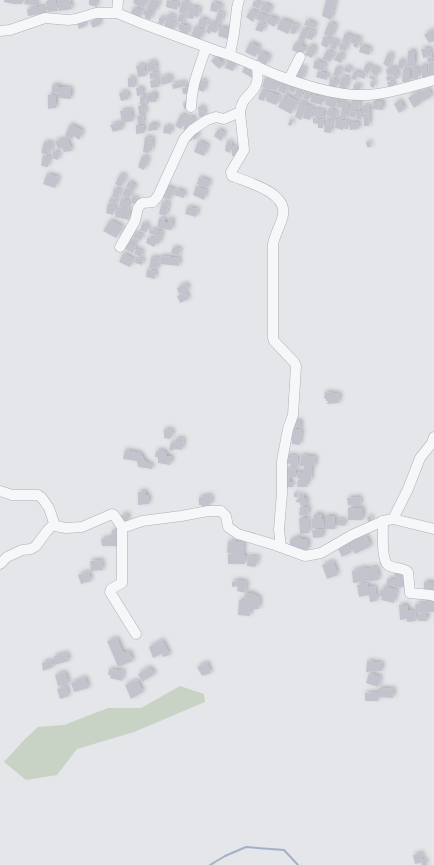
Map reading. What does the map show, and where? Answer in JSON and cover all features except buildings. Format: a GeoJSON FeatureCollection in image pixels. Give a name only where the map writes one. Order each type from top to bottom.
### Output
{"type":"FeatureCollection","features":[{"type":"Feature","properties":{"kind":"street"},"geometry":{"type":"LineString","coordinates":[[117,13],[118,0]]}},
{"type":"Feature","properties":{"kind":"street"},"geometry":{"type":"LineString","coordinates":[[230,54],[239,0]]}},
{"type":"Feature","properties":{"kind":"street"},"geometry":{"type":"LineString","coordinates":[[0,31],[10,30],[45,18],[68,20],[96,13],[117,13],[141,23],[203,55],[230,54],[289,79],[322,89],[360,96],[398,90],[434,80]]}},
{"type":"Feature","properties":{"kind":"street"},"geometry":{"type":"LineString","coordinates":[[191,107],[191,91],[203,55]]}},
{"type":"Feature","properties":{"kind":"street"},"geometry":{"type":"LineString","coordinates":[[289,79],[300,57]]}},
{"type":"Feature","properties":{"kind":"street"},"geometry":{"type":"LineString","coordinates":[[257,66],[256,84],[242,102],[240,112],[244,150],[231,174],[269,191],[277,198],[283,210],[273,244],[273,338],[296,366],[293,415],[288,429],[282,461],[282,493],[279,530],[281,547]]}},
{"type":"Feature","properties":{"kind":"street"},"geometry":{"type":"LineString","coordinates":[[120,247],[135,221],[138,208],[143,203],[153,202],[158,196],[186,136],[198,125],[207,120],[216,117],[224,119],[240,112]]}},
{"type":"Feature","properties":{"kind":"street"},"geometry":{"type":"LineString","coordinates":[[393,519],[408,489],[420,458],[432,443],[434,437]]}},
{"type":"Feature","properties":{"kind":"street"},"geometry":{"type":"LineString","coordinates":[[0,491],[12,494],[38,495],[49,508],[55,526]]}},
{"type":"Feature","properties":{"kind":"street"},"geometry":{"type":"LineString","coordinates":[[122,527],[142,521],[208,511],[221,511],[226,516],[228,527],[238,534],[305,556],[321,552],[352,535],[382,522],[393,519],[434,529]]}},
{"type":"Feature","properties":{"kind":"street"},"geometry":{"type":"LineString","coordinates":[[0,564],[8,557],[22,550],[31,549],[36,546],[47,531],[55,526],[66,528],[82,526],[112,514],[114,515],[122,527],[122,583],[111,589],[110,592],[136,634]]}},
{"type":"Feature","properties":{"kind":"street"},"geometry":{"type":"LineString","coordinates":[[382,522],[384,554],[387,564],[389,566],[404,569],[408,572],[410,593],[434,596]]}},
{"type":"Feature","properties":{"kind":"shaded area"},"geometry":{"type":"Polygon","coordinates":[[[180,686],[204,694],[205,702],[134,732],[77,749],[57,775],[26,780],[4,762],[38,727],[64,725],[108,708],[141,708],[180,686]]]}},
{"type":"Feature","properties":{"kind":"waterway"},"geometry":{"type":"LineString","coordinates":[[210,865],[225,856],[246,847],[284,850],[298,865]]}}]}
